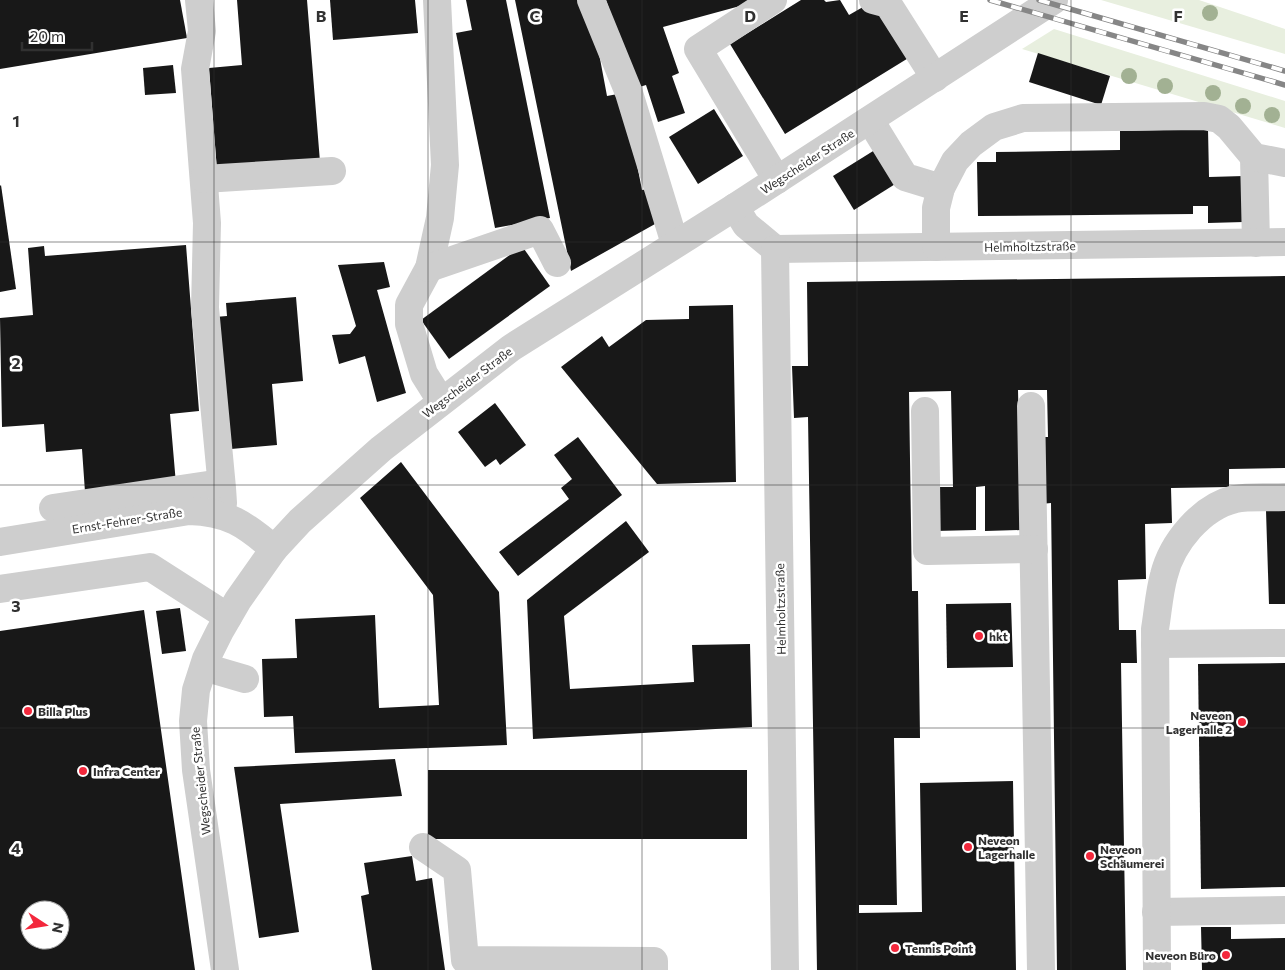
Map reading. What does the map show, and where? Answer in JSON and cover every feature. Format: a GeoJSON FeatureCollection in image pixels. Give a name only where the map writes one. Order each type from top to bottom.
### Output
{"type":"FeatureCollection","features":[{"type":"Feature","properties":{"kind":"street"},"geometry":{"type":"LineString","coordinates":[[199,0],[202,31],[196,69],[207,223],[205,308],[223,503],[220,514]]}},
{"type":"Feature","properties":{"kind":"street"},"geometry":{"type":"LineString","coordinates":[[437,0],[446,166],[440,218],[428,268],[409,305],[408,324],[424,374],[440,401]]}},
{"type":"Feature","properties":{"kind":"street"},"geometry":{"type":"LineString","coordinates":[[590,0],[629,93],[675,244]]}},
{"type":"Feature","properties":{"kind":"street"},"geometry":{"type":"LineString","coordinates":[[773,0],[698,49],[777,180]]}},
{"type":"Feature","properties":{"kind":"street"},"geometry":{"type":"LineString","coordinates":[[872,0],[888,4],[935,78]]}},
{"type":"Feature","properties":{"kind":"street","name":"Wegscheider Straße"},"geometry":{"type":"LineString","coordinates":[[225,970],[196,770],[193,721],[196,690],[204,667],[228,618],[274,549],[326,496],[440,401],[511,348],[735,207],[1054,0]]}},
{"type":"Feature","properties":{"kind":"street"},"geometry":{"type":"LineString","coordinates":[[936,247],[936,208],[941,188],[955,161],[971,144],[994,127],[1023,118],[1204,116],[1219,119],[1229,127],[1254,157],[1256,243]]}},
{"type":"Feature","properties":{"kind":"street"},"geometry":{"type":"LineString","coordinates":[[870,120],[905,177],[941,188]]}},
{"type":"Feature","properties":{"kind":"street"},"geometry":{"type":"LineString","coordinates":[[1254,157],[1285,163]]}},
{"type":"Feature","properties":{"kind":"street"},"geometry":{"type":"LineString","coordinates":[[204,179],[332,171]]}},
{"type":"Feature","properties":{"kind":"street"},"geometry":{"type":"LineString","coordinates":[[735,207],[746,225],[775,249]]}},
{"type":"Feature","properties":{"kind":"street"},"geometry":{"type":"LineString","coordinates":[[428,268],[540,230],[556,263]]}},
{"type":"Feature","properties":{"kind":"street","name":"Helmholtzstraße"},"geometry":{"type":"LineString","coordinates":[[784,970],[775,249],[1285,242]]}},
{"type":"Feature","properties":{"kind":"street"},"geometry":{"type":"LineString","coordinates":[[1031,406],[1041,970]]}},
{"type":"Feature","properties":{"kind":"street"},"geometry":{"type":"LineString","coordinates":[[925,411],[927,551],[1034,549]]}},
{"type":"Feature","properties":{"kind":"street"},"geometry":{"type":"LineString","coordinates":[[53,508],[221,483]]}},
{"type":"Feature","properties":{"kind":"street"},"geometry":{"type":"LineString","coordinates":[[1157,970],[1155,629],[1164,574],[1172,554],[1191,527],[1204,514],[1220,504],[1236,499],[1285,498]]}},
{"type":"Feature","properties":{"kind":"street","name":"Ernst-Fehrer-Straße"},"geometry":{"type":"LineString","coordinates":[[0,542],[152,515],[189,511],[212,512],[234,519],[274,549]]}},
{"type":"Feature","properties":{"kind":"street"},"geometry":{"type":"LineString","coordinates":[[0,589],[150,567],[228,618]]}},
{"type":"Feature","properties":{"kind":"street"},"geometry":{"type":"LineString","coordinates":[[1155,644],[1285,643]]}},
{"type":"Feature","properties":{"kind":"street"},"geometry":{"type":"LineString","coordinates":[[204,667],[246,680]]}},
{"type":"Feature","properties":{"kind":"street"},"geometry":{"type":"LineString","coordinates":[[423,847],[457,870],[465,960],[654,961],[654,970]]}},
{"type":"Feature","properties":{"kind":"street"},"geometry":{"type":"LineString","coordinates":[[1156,912],[1285,910]]}},
{"type":"Feature","properties":{"kind":"green space"},"geometry":{"type":"Polygon","coordinates":[[[1101,0],[1199,0],[1285,29],[1285,54],[1101,0]]]}},
{"type":"Feature","properties":{"kind":"green space"},"geometry":{"type":"Polygon","coordinates":[[[1054,29],[1285,101],[1285,128],[1022,49],[1054,29]]]}},
{"type":"Feature","properties":{"kind":"building"},"geometry":{"type":"Polygon","coordinates":[[[0,0],[180,0],[187,38],[0,69],[0,0]]]}},
{"type":"Feature","properties":{"kind":"building"},"geometry":{"type":"Polygon","coordinates":[[[237,0],[307,0],[320,162],[217,170],[209,68],[242,65],[237,0]]]}},
{"type":"Feature","properties":{"kind":"building"},"geometry":{"type":"Polygon","coordinates":[[[330,0],[415,0],[418,33],[333,40],[330,0]]]}},
{"type":"Feature","properties":{"kind":"building"},"geometry":{"type":"Polygon","coordinates":[[[466,0],[506,0],[550,218],[495,228],[456,33],[472,30],[466,0]]]}},
{"type":"Feature","properties":{"kind":"building"},"geometry":{"type":"Polygon","coordinates":[[[515,0],[584,0],[595,32],[607,96],[623,93],[642,190],[648,189],[655,224],[571,271],[515,0]]]}},
{"type":"Feature","properties":{"kind":"building"},"geometry":{"type":"Polygon","coordinates":[[[606,0],[750,0],[751,3],[663,27],[679,73],[672,76],[685,113],[658,122],[646,85],[636,88],[606,0]]]}},
{"type":"Feature","properties":{"kind":"building"},"geometry":{"type":"Polygon","coordinates":[[[801,0],[824,0],[826,2],[840,0],[849,15],[863,7],[883,12],[910,57],[785,134],[730,44],[801,0]]]}},
{"type":"Feature","properties":{"kind":"building"},"geometry":{"type":"Polygon","coordinates":[[[1038,53],[1110,76],[1101,105],[1029,82],[1038,53]]]}},
{"type":"Feature","properties":{"kind":"building"},"geometry":{"type":"Polygon","coordinates":[[[173,65],[176,93],[145,95],[143,68],[173,65]]]}},
{"type":"Feature","properties":{"kind":"building"},"geometry":{"type":"Polygon","coordinates":[[[714,109],[743,156],[698,184],[669,137],[714,109]]]}},
{"type":"Feature","properties":{"kind":"building"},"geometry":{"type":"Polygon","coordinates":[[[1208,129],[1209,177],[1244,176],[1244,222],[1208,223],[1208,206],[1193,206],[1193,214],[978,216],[977,162],[996,162],[996,152],[1120,150],[1120,131],[1208,129]]]}},
{"type":"Feature","properties":{"kind":"building"},"geometry":{"type":"Polygon","coordinates":[[[878,148],[900,181],[854,210],[833,176],[878,148]]]}},
{"type":"Feature","properties":{"kind":"building"},"geometry":{"type":"Polygon","coordinates":[[[0,186],[16,289],[0,292],[0,186]]]}},
{"type":"Feature","properties":{"kind":"building"},"geometry":{"type":"Polygon","coordinates":[[[186,245],[199,411],[170,414],[176,484],[85,492],[82,449],[46,452],[44,424],[2,427],[0,318],[33,315],[28,248],[44,246],[45,256],[186,245]]]}},
{"type":"Feature","properties":{"kind":"building"},"geometry":{"type":"Polygon","coordinates":[[[522,246],[550,286],[449,359],[421,320],[522,246]]]}},
{"type":"Feature","properties":{"kind":"building"},"geometry":{"type":"Polygon","coordinates":[[[384,262],[390,287],[377,290],[406,393],[377,402],[365,356],[339,364],[332,335],[350,334],[356,326],[338,265],[384,262]]]}},
{"type":"Feature","properties":{"kind":"building"},"geometry":{"type":"Polygon","coordinates":[[[1285,276],[1285,468],[1229,469],[1229,487],[1171,488],[1172,523],[1145,524],[1146,579],[1118,580],[1119,630],[1136,630],[1137,663],[1121,663],[1126,970],[1057,970],[1051,503],[1041,504],[1040,437],[1048,437],[1047,390],[1018,390],[1021,530],[985,531],[985,486],[976,487],[976,530],[935,531],[934,487],[953,487],[951,391],[909,392],[912,591],[918,591],[920,738],[894,738],[897,905],[859,905],[859,913],[922,912],[920,783],[1013,781],[1016,970],[817,970],[808,417],[794,418],[792,366],[808,366],[807,282],[1285,276]]]}},
{"type":"Feature","properties":{"kind":"building"},"geometry":{"type":"Polygon","coordinates":[[[296,297],[303,381],[272,384],[277,445],[231,449],[215,317],[227,316],[226,303],[296,297]]]}},
{"type":"Feature","properties":{"kind":"building"},"geometry":{"type":"Polygon","coordinates":[[[733,305],[736,482],[657,484],[561,367],[602,336],[609,347],[646,320],[689,319],[689,306],[733,305]]]}},
{"type":"Feature","properties":{"kind":"building"},"geometry":{"type":"Polygon","coordinates":[[[495,403],[526,445],[500,465],[496,459],[485,467],[458,432],[495,403]]]}},
{"type":"Feature","properties":{"kind":"building"},"geometry":{"type":"Polygon","coordinates":[[[578,437],[622,495],[518,576],[499,552],[569,499],[561,488],[572,479],[554,455],[578,437]]]}},
{"type":"Feature","properties":{"kind":"building"},"geometry":{"type":"Polygon","coordinates":[[[401,462],[499,592],[507,745],[295,753],[293,716],[264,717],[262,659],[297,658],[295,619],[375,615],[379,708],[439,705],[433,595],[360,498],[401,462]]]}},
{"type":"Feature","properties":{"kind":"building"},"geometry":{"type":"Polygon","coordinates":[[[1285,510],[1285,604],[1269,604],[1266,511],[1285,510]]]}},
{"type":"Feature","properties":{"kind":"building"},"geometry":{"type":"Polygon","coordinates":[[[626,521],[649,552],[564,616],[570,689],[694,682],[692,645],[750,644],[752,727],[533,739],[527,600],[626,521]]]}},
{"type":"Feature","properties":{"kind":"building","name":"hkt"},"geometry":{"type":"Polygon","coordinates":[[[1011,603],[1013,667],[947,668],[946,604],[1011,603]]]}},
{"type":"Feature","properties":{"kind":"building"},"geometry":{"type":"Polygon","coordinates":[[[180,608],[186,651],[162,654],[156,611],[180,608]]]}},
{"type":"Feature","properties":{"kind":"building","name":"Infra Center"},"geometry":{"type":"Polygon","coordinates":[[[144,610],[195,970],[0,970],[0,631],[144,610]]]}},
{"type":"Feature","properties":{"kind":"building","name":"Neveon Lagerhalle 2"},"geometry":{"type":"Polygon","coordinates":[[[1285,663],[1285,887],[1201,889],[1198,664],[1285,663]]]}},
{"type":"Feature","properties":{"kind":"building"},"geometry":{"type":"Polygon","coordinates":[[[395,759],[402,796],[280,804],[299,932],[259,938],[234,767],[395,759]]]}},
{"type":"Feature","properties":{"kind":"building"},"geometry":{"type":"Polygon","coordinates":[[[428,770],[747,770],[747,839],[428,839],[428,770]]]}},
{"type":"Feature","properties":{"kind":"building"},"geometry":{"type":"Polygon","coordinates":[[[412,856],[416,881],[432,878],[445,970],[372,970],[361,896],[369,894],[364,863],[412,856]]]}},
{"type":"Feature","properties":{"kind":"building","name":"Neveon Büro"},"geometry":{"type":"Polygon","coordinates":[[[1201,927],[1231,927],[1231,939],[1285,938],[1285,970],[1202,970],[1201,927]]]}},
{"type":"Feature","properties":{"kind":"railway"},"geometry":{"type":"LineString","coordinates":[[990,0],[1285,85]]}},
{"type":"Feature","properties":{"kind":"railway"},"geometry":{"type":"LineString","coordinates":[[1039,0],[1285,71]]}},
{"type":"Feature","properties":{"kind":"place","name":"hkt"},"geometry":{"type":"Point","coordinates":[979,636]}},
{"type":"Feature","properties":{"kind":"place","name":"Billa Plus"},"geometry":{"type":"Point","coordinates":[28,711]}},
{"type":"Feature","properties":{"kind":"place","name":"Neveon Lagerhalle 2"},"geometry":{"type":"Point","coordinates":[1242,722]}},
{"type":"Feature","properties":{"kind":"place","name":"Infra Center"},"geometry":{"type":"Point","coordinates":[83,771]}},
{"type":"Feature","properties":{"kind":"place","name":"Neveon Lagerhalle"},"geometry":{"type":"Point","coordinates":[968,847]}},
{"type":"Feature","properties":{"kind":"place","name":"Neveon Schäumerei"},"geometry":{"type":"Point","coordinates":[1090,856]}},
{"type":"Feature","properties":{"kind":"place","name":"Tennis Point"},"geometry":{"type":"Point","coordinates":[895,948]}},
{"type":"Feature","properties":{"kind":"place","name":"Neveon Büro"},"geometry":{"type":"Point","coordinates":[1226,955]}}]}
